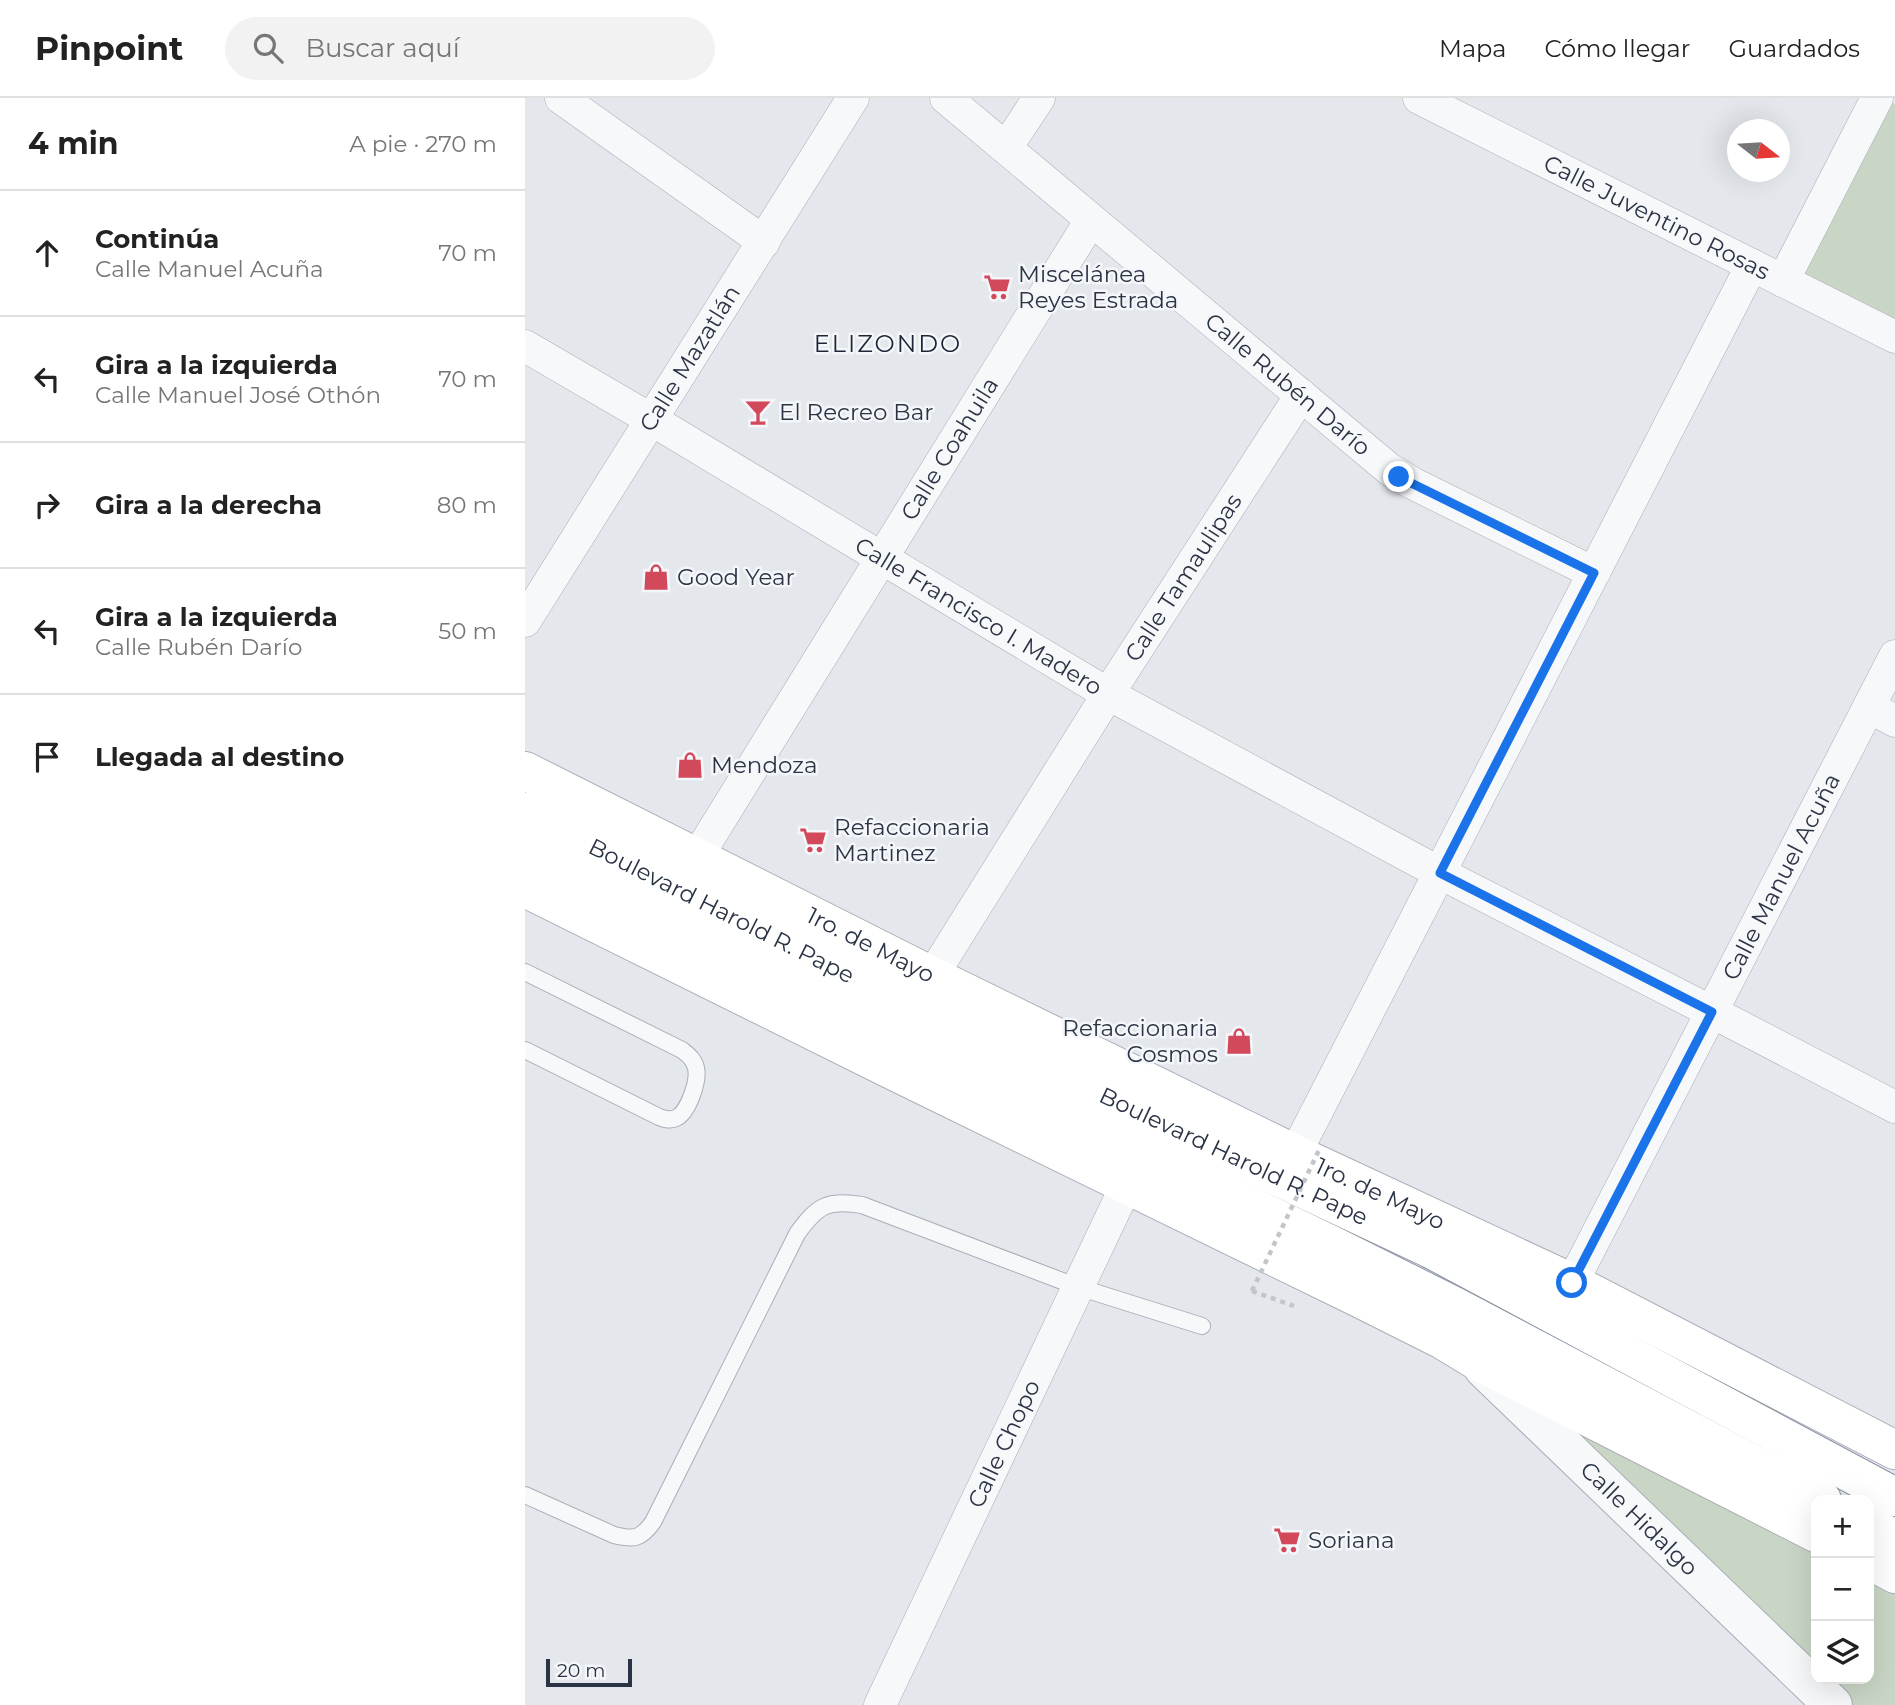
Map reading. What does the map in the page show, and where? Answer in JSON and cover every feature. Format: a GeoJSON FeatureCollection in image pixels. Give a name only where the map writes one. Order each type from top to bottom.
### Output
{"type":"FeatureCollection","features":[{"type":"Feature","properties":{"kind":"main road","name":"1ro. de Mayo"},"geometry":{"type":"LineString","coordinates":[[525,771],[932,976],[1307,1152],[1572,1283],[1895,1450]]}},
{"type":"Feature","properties":{"kind":"main road","name":"Boulevard Harold R. Pape"},"geometry":{"type":"LineString","coordinates":[[525,813],[849,993],[1813,1495]]}},
{"type":"Feature","properties":{"kind":"main road","name":"Boulevard Harold R. Pape"},"geometry":{"type":"LineString","coordinates":[[525,851],[1349,1210],[1456,1262],[1895,1497]]}},
{"type":"Feature","properties":{"kind":"main road","name":"Calle Hidalgo"},"geometry":{"type":"LineString","coordinates":[[525,888],[1441,1339],[1474,1359]]}},
{"type":"Feature","properties":{"kind":"main road"},"geometry":{"type":"LineString","coordinates":[[1474,1359],[1811,1531]]}},
{"type":"Feature","properties":{"kind":"main road"},"geometry":{"type":"LineString","coordinates":[[1874,1528],[1895,1539]]}},
{"type":"Feature","properties":{"kind":"main road"},"geometry":{"type":"LineString","coordinates":[[1874,1563],[1895,1574]]}},
{"type":"Feature","properties":{"kind":"street"},"geometry":{"type":"LineString","coordinates":[[561,98],[764,242]]}},
{"type":"Feature","properties":{"kind":"street","name":"Calle Mazatlán"},"geometry":{"type":"LineString","coordinates":[[525,621],[853,98]]}},
{"type":"Feature","properties":{"kind":"street","name":"Calle Rubén Darío"},"geometry":{"type":"LineString","coordinates":[[946,98],[1399,477],[1594,573]]}},
{"type":"Feature","properties":{"kind":"street"},"geometry":{"type":"LineString","coordinates":[[1006,148],[1039,98]]}},
{"type":"Feature","properties":{"kind":"street","name":"Calle Juventino Rosas"},"geometry":{"type":"LineString","coordinates":[[1419,98],[1895,337]]}},
{"type":"Feature","properties":{"kind":"street"},"geometry":{"type":"LineString","coordinates":[[1783,281],[1877,98]]}},
{"type":"Feature","properties":{"kind":"street","name":"Calle Coahuila"},"geometry":{"type":"LineString","coordinates":[[697,857],[1091,220]]}},
{"type":"Feature","properties":{"kind":"street"},"geometry":{"type":"LineString","coordinates":[[1307,1152],[1440,873],[1752,265]]}},
{"type":"Feature","properties":{"kind":"street","name":"Calle Francisco I. Madero"},"geometry":{"type":"LineString","coordinates":[[525,345],[1108,694],[1440,873],[1895,1107]]}},
{"type":"Feature","properties":{"kind":"street","name":"Calle Tamaulipas"},"geometry":{"type":"LineString","coordinates":[[932,976],[1108,694],[1301,395]]}},
{"type":"Feature","properties":{"kind":"street","name":"Calle Manuel Acuña"},"geometry":{"type":"LineString","coordinates":[[1572,1283],[1712,1012],[1882,714],[1895,656]]}},
{"type":"Feature","properties":{"kind":"street","name":"Calle Chopo"},"geometry":{"type":"LineString","coordinates":[[880,1705],[1127,1184]]}},
{"type":"Feature","properties":{"kind":"street","name":"Calle Hidalgo"},"geometry":{"type":"LineString","coordinates":[[1474,1359],[1833,1705]]}},
{"type":"Feature","properties":{"kind":"lane"},"geometry":{"type":"LineString","coordinates":[[525,972],[682,1050],[691,1058],[696,1069],[696,1082],[687,1108],[679,1118],[669,1120],[525,1050]]}},
{"type":"Feature","properties":{"kind":"lane"},"geometry":{"type":"LineString","coordinates":[[525,1495],[614,1535],[636,1538],[646,1532],[797,1234],[811,1215],[827,1204],[845,1202],[862,1205],[1078,1287],[1202,1326]]}},
{"type":"Feature","properties":{"kind":"path"},"geometry":{"type":"LineString","coordinates":[[1252,1291],[1307,1152]]}},
{"type":"Feature","properties":{"kind":"green space"},"geometry":{"type":"Polygon","coordinates":[[[1887,100],[1895,104],[1895,326],[1795,279],[1887,100]]]}},
{"type":"Feature","properties":{"kind":"green space"},"geometry":{"type":"Polygon","coordinates":[[[1541,1407],[1811,1544],[1811,1665],[1541,1407]]]}},
{"type":"Feature","properties":{"kind":"green space"},"geometry":{"type":"Polygon","coordinates":[[[1874,1576],[1895,1587],[1895,1705],[1853,1705],[1831,1684],[1874,1684],[1874,1576]]]}},
{"type":"Feature","properties":{"kind":"place","name":"Miscelánea Reyes Estrada"},"geometry":{"type":"Point","coordinates":[997,287]}},
{"type":"Feature","properties":{"kind":"place","name":"El Recreo Bar"},"geometry":{"type":"Point","coordinates":[758,412]}},
{"type":"Feature","properties":{"kind":"place","name":"Good Year"},"geometry":{"type":"Point","coordinates":[656,577]}},
{"type":"Feature","properties":{"kind":"place","name":"Mendoza"},"geometry":{"type":"Point","coordinates":[690,765]}},
{"type":"Feature","properties":{"kind":"place","name":"Refaccionaria Martinez"},"geometry":{"type":"Point","coordinates":[813,840]}},
{"type":"Feature","properties":{"kind":"place","name":"Refaccionaria Cosmos"},"geometry":{"type":"Point","coordinates":[1239,1041]}},
{"type":"Feature","properties":{"kind":"place","name":"Soriana"},"geometry":{"type":"Point","coordinates":[1287,1540]}},
{"type":"Feature","properties":{"kind":"district","name":"ELIZONDO"},"geometry":{"type":"Point","coordinates":[888,343]}},
{"type":"Feature","properties":{"kind":"route"},"geometry":{"type":"LineString","coordinates":[[1399,477],[1594,573],[1440,873],[1712,1012],[1572,1283]]}}]}
